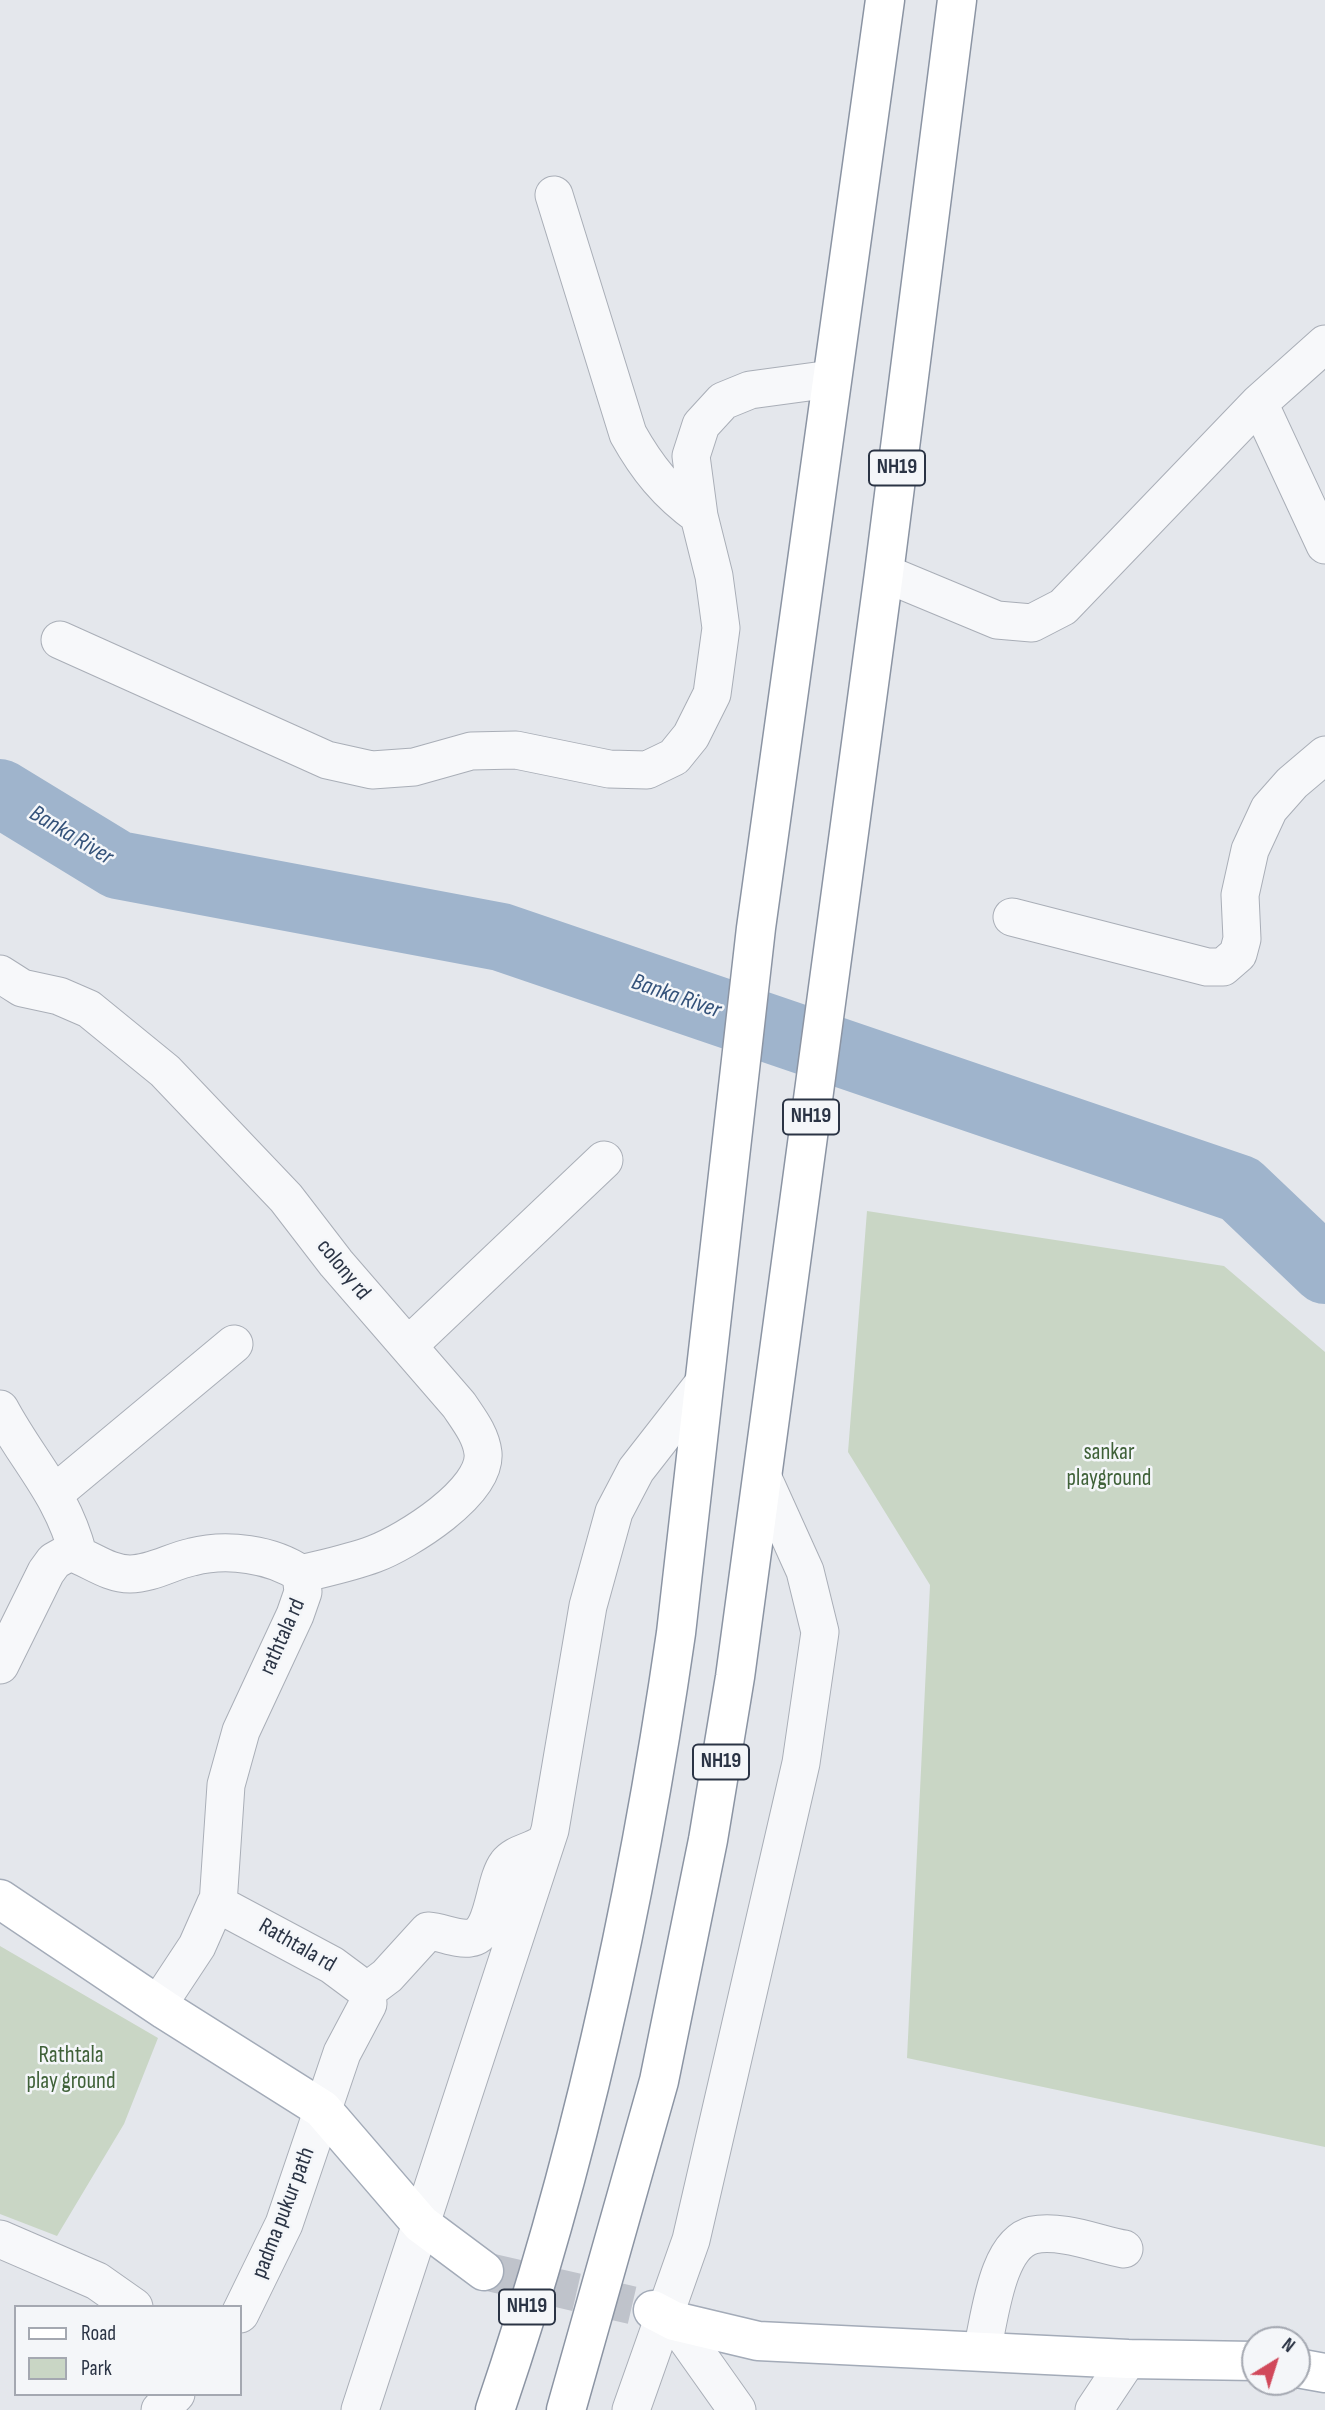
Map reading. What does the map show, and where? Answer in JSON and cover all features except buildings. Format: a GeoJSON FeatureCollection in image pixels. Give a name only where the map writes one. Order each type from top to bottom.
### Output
{"type":"FeatureCollection","features":[{"type":"Feature","properties":{"kind":"main road","name":"NH19"},"geometry":{"type":"LineString","coordinates":[[495,2410],[587,2092],[627,1918],[663,1724],[756,928],[885,0]]}},
{"type":"Feature","properties":{"kind":"main road","name":"NH19"},"geometry":{"type":"LineString","coordinates":[[566,2410],[659,2081],[681,1982],[724,1745],[763,1478],[884,573],[957,0]]}},
{"type":"Feature","properties":{"kind":"main road"},"geometry":{"type":"LineString","coordinates":[[0,1899],[158,2005],[322,2109],[421,2224],[484,2271]]}},
{"type":"Feature","properties":{"kind":"main road"},"geometry":{"type":"LineString","coordinates":[[663,2315],[758,2341],[1129,2359],[1241,2360]]}},
{"type":"Feature","properties":{"kind":"street"},"geometry":{"type":"LineString","coordinates":[[554,195],[628,434],[646,467],[671,495],[699,516]]}},
{"type":"Feature","properties":{"kind":"street"},"geometry":{"type":"LineString","coordinates":[[884,573],[997,620],[1032,623],[1063,607],[1259,402],[1325,344]]}},
{"type":"Feature","properties":{"kind":"street"},"geometry":{"type":"LineString","coordinates":[[60,640],[327,760],[361,768],[372,770],[414,767],[471,751],[516,750],[609,769],[647,770],[674,757],[691,736],[712,694],[721,628],[715,576],[699,516],[691,456],[701,425],[723,401],[750,390],[831,379]]}},
{"type":"Feature","properties":{"kind":"street"},"geometry":{"type":"LineString","coordinates":[[1259,402],[1325,545]]}},
{"type":"Feature","properties":{"kind":"street"},"geometry":{"type":"LineString","coordinates":[[1012,917],[1207,967],[1223,967],[1238,954],[1242,939],[1240,895],[1250,850],[1269,809],[1292,783],[1325,755]]}},
{"type":"Feature","properties":{"kind":"street","name":"colony rd"},"geometry":{"type":"LineString","coordinates":[[7,987],[59,996],[89,1009],[165,1071],[286,1198],[336,1263],[409,1345],[476,1430],[483,1454],[480,1472],[470,1488],[449,1506],[405,1539],[376,1553],[301,1574]]}},
{"type":"Feature","properties":{"kind":"street"},"geometry":{"type":"LineString","coordinates":[[409,1345],[604,1160]]}},
{"type":"Feature","properties":{"kind":"street"},"geometry":{"type":"LineString","coordinates":[[55,1493],[234,1344]]}},
{"type":"Feature","properties":{"kind":"street"},"geometry":{"type":"LineString","coordinates":[[360,2410],[550,1830],[588,1606],[614,1511],[636,1470],[703,1384]]}},
{"type":"Feature","properties":{"kind":"street"},"geometry":{"type":"LineString","coordinates":[[0,1409],[55,1493],[69,1521],[78,1554],[64,1554],[46,1572],[0,1665]]}},
{"type":"Feature","properties":{"kind":"street"},"geometry":{"type":"LineString","coordinates":[[631,2410],[691,2240],[801,1763],[820,1632],[806,1572],[763,1478]]}},
{"type":"Feature","properties":{"kind":"street","name":"rathtala rd"},"geometry":{"type":"LineString","coordinates":[[78,1554],[111,1571],[132,1574],[194,1556],[233,1553],[286,1564],[301,1574],[303,1592],[295,1615],[241,1731],[226,1785],[218,1904]]}},
{"type":"Feature","properties":{"kind":"street"},"geometry":{"type":"LineString","coordinates":[[322,2109],[342,2053],[368,2004],[367,1991],[387,1976],[428,1931],[466,1938],[481,1934],[487,1927],[501,1873],[509,1861],[532,1852],[544,1843]]}},
{"type":"Feature","properties":{"kind":"street"},"geometry":{"type":"LineString","coordinates":[[158,2005],[197,1946],[218,1904]]}},
{"type":"Feature","properties":{"kind":"street","name":"Rathtala rd"},"geometry":{"type":"LineString","coordinates":[[218,1904],[332,1965],[367,1991]]}},
{"type":"Feature","properties":{"kind":"street","name":"padma pukur path"},"geometry":{"type":"LineString","coordinates":[[242,2310],[284,2224],[322,2109]]}},
{"type":"Feature","properties":{"kind":"street"},"geometry":{"type":"LineString","coordinates":[[982,2350],[1001,2268],[1012,2247],[1032,2235],[1058,2236],[1125,2249]]}},
{"type":"Feature","properties":{"kind":"street"},"geometry":{"type":"LineString","coordinates":[[0,2238],[97,2281],[131,2305]]}},
{"type":"Feature","properties":{"kind":"street"},"geometry":{"type":"LineString","coordinates":[[663,2315],[737,2410]]}},
{"type":"Feature","properties":{"kind":"street"},"geometry":{"type":"LineString","coordinates":[[1094,2410],[1129,2359]]}},
{"type":"Feature","properties":{"kind":"street"},"geometry":{"type":"LineString","coordinates":[[160,2410],[174,2396]]}},
{"type":"Feature","properties":{"kind":"green space","name":"sankar playground"},"geometry":{"type":"Polygon","coordinates":[[[867,1211],[1224,1266],[1325,1352],[1325,2147],[907,2058],[930,1585],[848,1452],[867,1211]]]}},
{"type":"Feature","properties":{"kind":"green space","name":"Rathtala play ground"},"geometry":{"type":"Polygon","coordinates":[[[0,1946],[158,2038],[124,2124],[57,2236],[0,2214],[0,1946]]]}},
{"type":"Feature","properties":{"kind":"waterway","name":"Banka River"},"geometry":{"type":"LineString","coordinates":[[0,793],[118,865],[501,937],[1240,1189],[1325,1270]]}},
{"type":"Feature","properties":{"kind":"tunnel"},"geometry":{"type":"LineString","coordinates":[[484,2271],[653,2310]]}}]}
